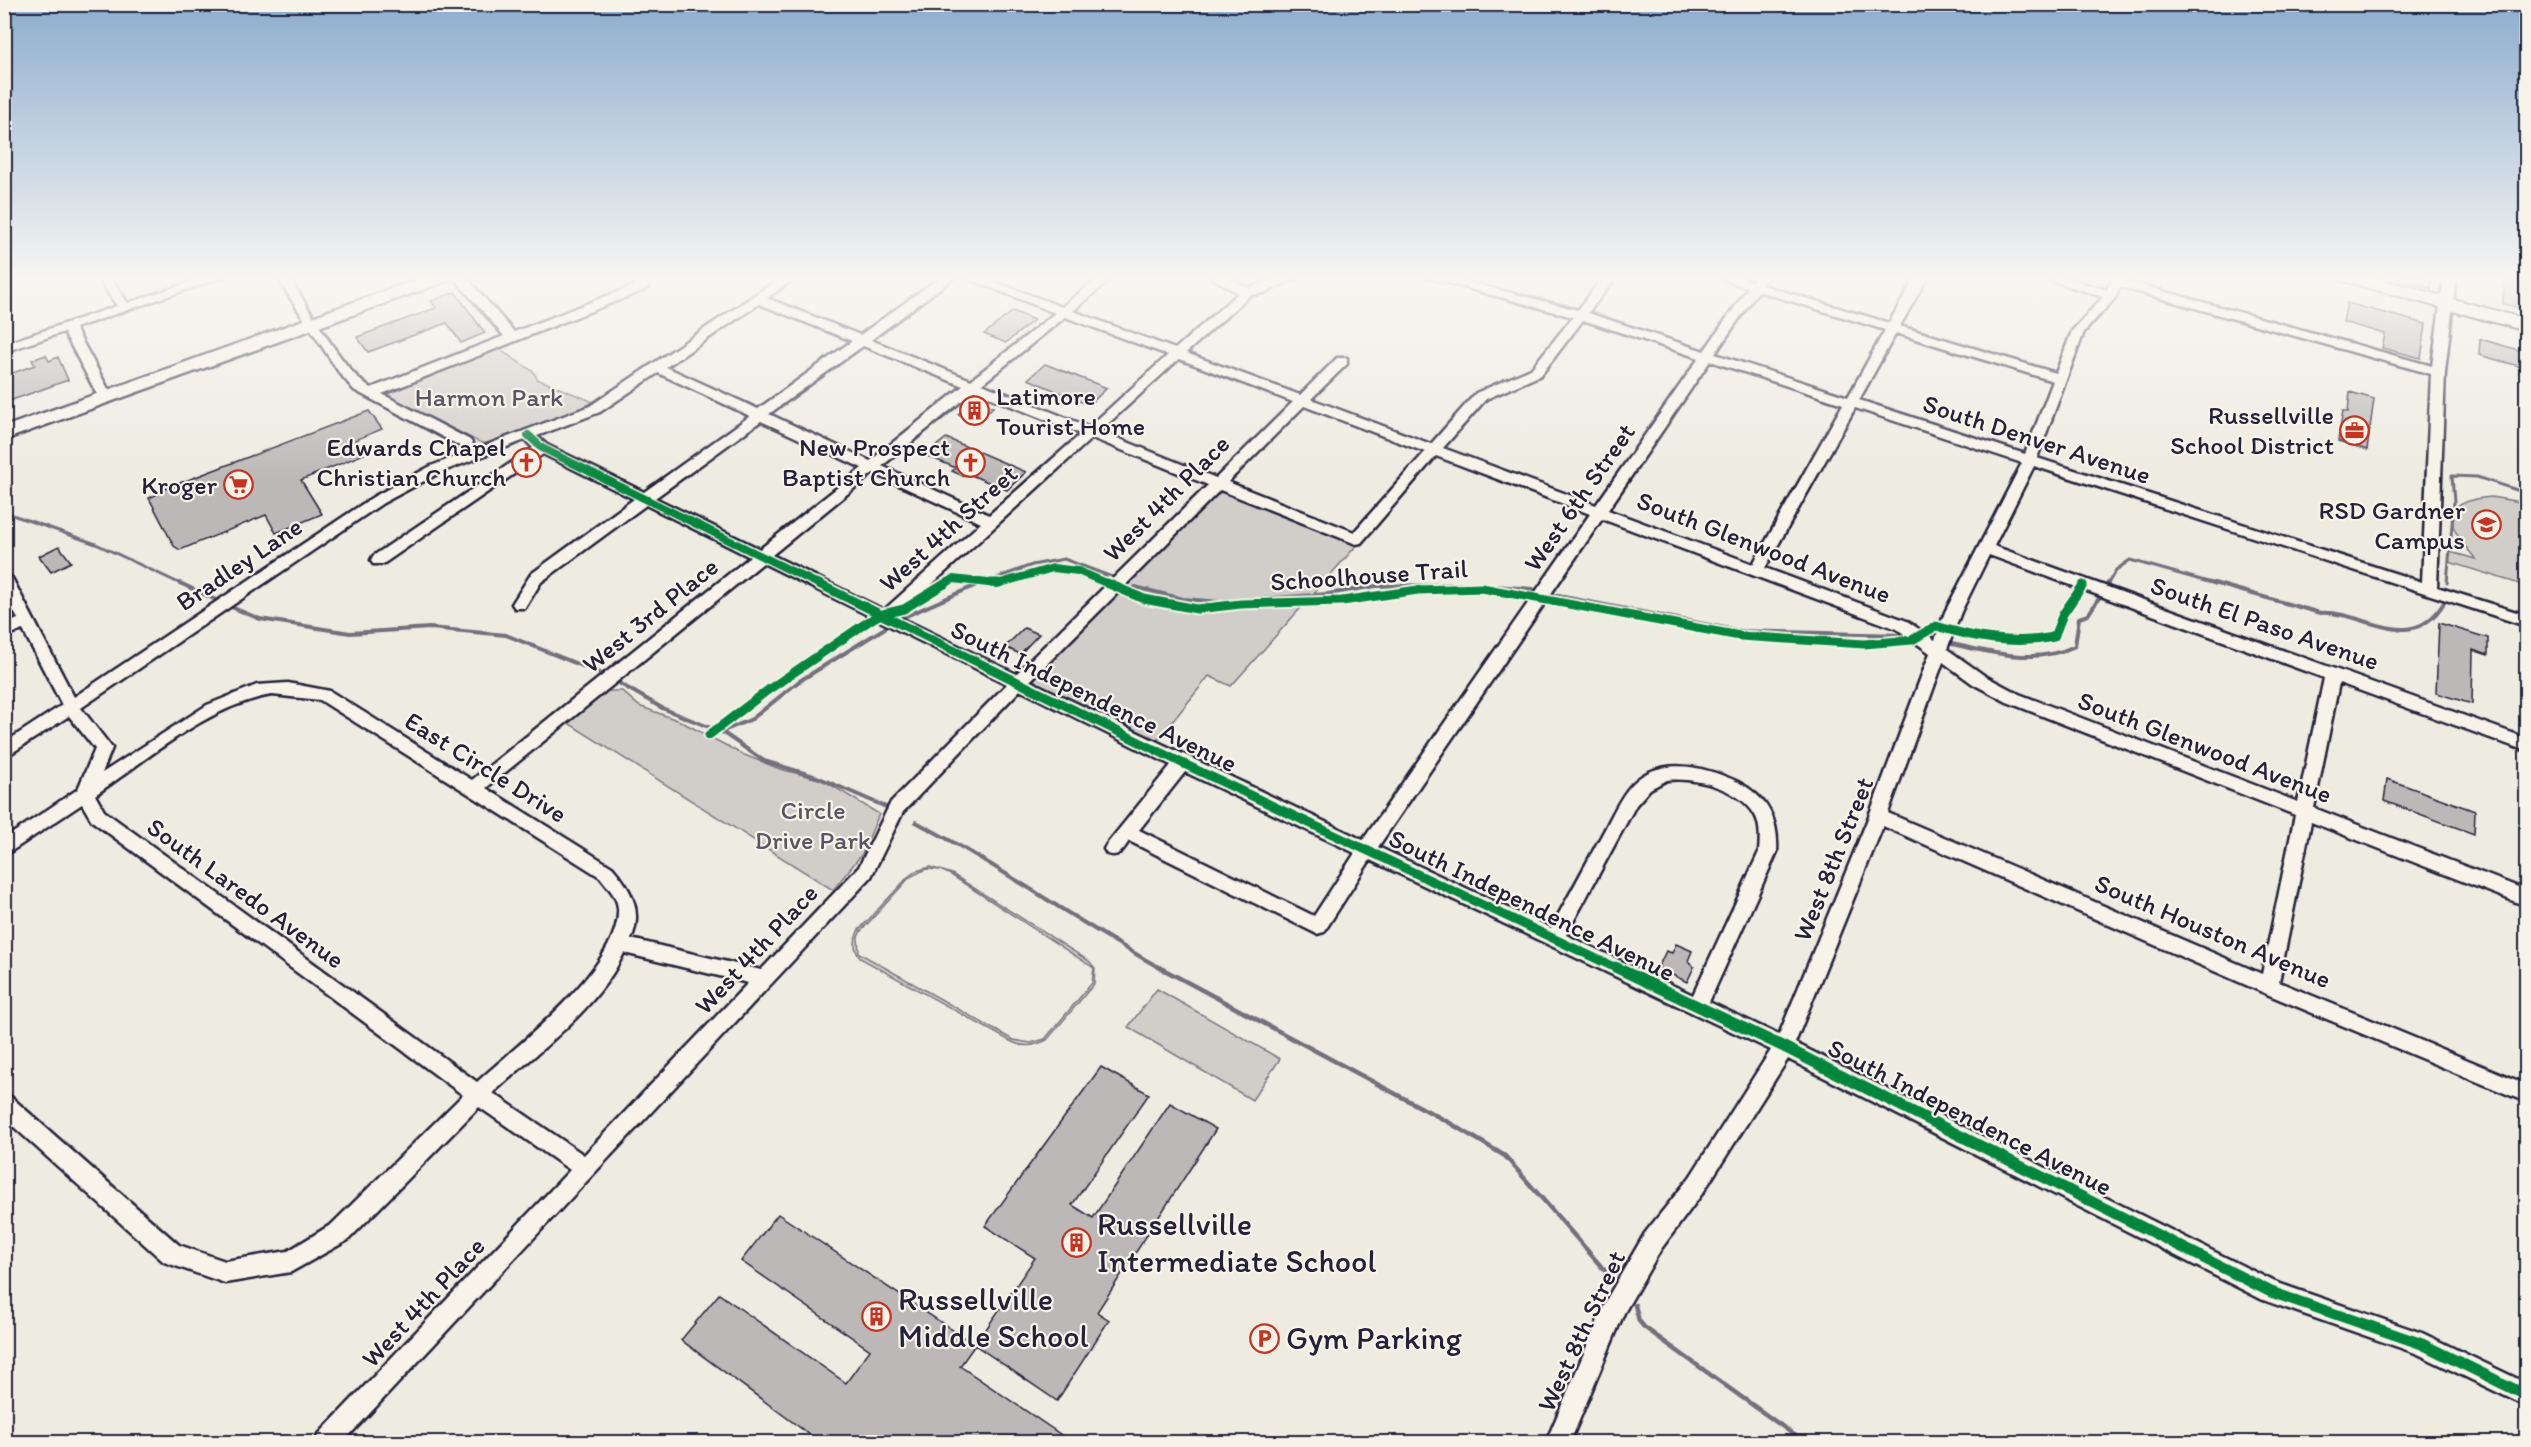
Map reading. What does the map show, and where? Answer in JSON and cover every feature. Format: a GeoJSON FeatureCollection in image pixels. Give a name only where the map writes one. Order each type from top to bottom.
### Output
{"type":"FeatureCollection","features":[{"type":"Feature","properties":{"kind":"main road"},"geometry":{"type":"LineString","coordinates":[[4,434],[260,344]]}},
{"type":"Feature","properties":{"kind":"street"},"geometry":{"type":"LineString","coordinates":[[77,344],[105,398]]}},
{"type":"Feature","properties":{"kind":"street"},"geometry":{"type":"LineString","coordinates":[[328,344],[350,378],[371,393],[465,443],[473,454]]}},
{"type":"Feature","properties":{"kind":"street"},"geometry":{"type":"LineString","coordinates":[[371,393],[498,344]]}},
{"type":"Feature","properties":{"kind":"street","name":"Bradley Lane"},"geometry":{"type":"LineString","coordinates":[[4,752],[378,500],[435,469],[575,418],[614,399],[693,344]]}},
{"type":"Feature","properties":{"kind":"street"},"geometry":{"type":"LineString","coordinates":[[520,604],[536,578],[858,344]]}},
{"type":"Feature","properties":{"kind":"street"},"geometry":{"type":"LineString","coordinates":[[872,344],[1356,539],[1481,396],[1494,386],[1526,378],[1536,372],[1558,344]]}},
{"type":"Feature","properties":{"kind":"street","name":"West 3rd Place"},"geometry":{"type":"LineString","coordinates":[[474,788],[1026,344]]}},
{"type":"Feature","properties":{"kind":"street","name":"South Glenwood Avenue"},"geometry":{"type":"LineString","coordinates":[[1149,344],[1902,625],[1979,680],[2013,698],[2526,898]]}},
{"type":"Feature","properties":{"kind":"street","name":"West 4th Street"},"geometry":{"type":"LineString","coordinates":[[885,618],[1189,344]]}},
{"type":"Feature","properties":{"kind":"street","name":"South Denver Avenue"},"geometry":{"type":"LineString","coordinates":[[1670,344],[2029,462],[2526,621]]}},
{"type":"Feature","properties":{"kind":"street","name":"West 6th Street"},"geometry":{"type":"LineString","coordinates":[[1127,832],[1317,926],[1366,849],[1717,344]]}},
{"type":"Feature","properties":{"kind":"street"},"geometry":{"type":"LineString","coordinates":[[1757,570],[1884,344]]}},
{"type":"Feature","properties":{"kind":"street"},"geometry":{"type":"LineString","coordinates":[[1944,344],[2060,379]]}},
{"type":"Feature","properties":{"kind":"street","name":"West 8th Street"},"geometry":{"type":"LineString","coordinates":[[1558,1443],[1616,1305],[1653,1241],[1697,1184],[1784,1047],[1878,816],[1941,651],[1953,612],[1987,549],[2029,462],[2073,344]]}},
{"type":"Feature","properties":{"kind":"street"},"geometry":{"type":"LineString","coordinates":[[2333,344],[2438,372]]}},
{"type":"Feature","properties":{"kind":"street"},"geometry":{"type":"LineString","coordinates":[[2428,589],[2438,372],[2442,344]]}},
{"type":"Feature","properties":{"kind":"street","name":"West 4th Place"},"geometry":{"type":"LineString","coordinates":[[327,1443],[865,872],[897,807],[1018,683],[1342,361]]}},
{"type":"Feature","properties":{"kind":"street"},"geometry":{"type":"LineString","coordinates":[[658,368],[991,522]]}},
{"type":"Feature","properties":{"kind":"street","name":"South Independence Avenue"},"geometry":{"type":"LineString","coordinates":[[528,435],[542,448],[885,618],[1182,763],[1697,1008],[1784,1047],[2271,1292],[2422,1344],[2526,1395]]}},
{"type":"Feature","properties":{"kind":"street"},"geometry":{"type":"LineString","coordinates":[[378,560],[542,448]]}},
{"type":"Feature","properties":{"kind":"street","name":"South El Paso Avenue"},"geometry":{"type":"LineString","coordinates":[[1987,549],[2526,745]]}},
{"type":"Feature","properties":{"kind":"street"},"geometry":{"type":"LineString","coordinates":[[4,578],[71,708],[104,748],[85,793]]}},
{"type":"Feature","properties":{"kind":"street"},"geometry":{"type":"LineString","coordinates":[[4,631],[27,622]]}},
{"type":"Feature","properties":{"kind":"street"},"geometry":{"type":"LineString","coordinates":[[2269,986],[2307,811],[2333,674]]}},
{"type":"Feature","properties":{"kind":"street","name":"East Circle Drive"},"geometry":{"type":"LineString","coordinates":[[4,849],[195,718],[226,701],[256,691],[280,687],[324,695],[474,788],[606,872],[620,888],[627,907],[625,931],[611,960],[579,1001],[478,1094],[340,1232],[291,1261],[225,1272],[172,1254],[4,1104]]}},
{"type":"Feature","properties":{"kind":"street"},"geometry":{"type":"LineString","coordinates":[[1113,849],[1182,763]]}},
{"type":"Feature","properties":{"kind":"street"},"geometry":{"type":"LineString","coordinates":[[1555,939],[1626,808],[1643,784],[1674,772],[1694,772],[1718,780],[1758,805],[1769,823],[1770,835],[1768,852],[1697,1008]]}},
{"type":"Feature","properties":{"kind":"street","name":"South Laredo Avenue"},"geometry":{"type":"LineString","coordinates":[[85,793],[98,816],[478,1094],[586,1169]]}},
{"type":"Feature","properties":{"kind":"street","name":"South Houston Avenue"},"geometry":{"type":"LineString","coordinates":[[1878,816],[2269,986],[2526,1093]]}},
{"type":"Feature","properties":{"kind":"street"},"geometry":{"type":"LineString","coordinates":[[619,944],[765,979]]}},
{"type":"Feature","properties":{"kind":"green space","name":"Harmon Park"},"geometry":{"type":"Polygon","coordinates":[[[496,347],[534,372],[537,379],[596,403],[548,424],[489,444],[479,442],[386,395],[496,347]]]}},
{"type":"Feature","properties":{"kind":"green space"},"geometry":{"type":"Polygon","coordinates":[[[1221,491],[1357,545],[1231,686],[1209,676],[1156,742],[1038,684],[1032,677],[1211,496],[1221,491]]]}},
{"type":"Feature","properties":{"kind":"green space"},"geometry":{"type":"Polygon","coordinates":[[[2491,497],[2526,503],[2526,586],[2449,562],[2450,552],[2476,559],[2453,527],[2454,510],[2461,504],[2491,497]]]}},
{"type":"Feature","properties":{"kind":"green space","name":"Circle Drive Park"},"geometry":{"type":"Polygon","coordinates":[[[604,691],[622,691],[639,706],[680,721],[742,754],[780,769],[823,780],[879,814],[862,854],[833,890],[565,721],[604,691]]]}},
{"type":"Feature","properties":{"kind":"green space"},"geometry":{"type":"Polygon","coordinates":[[[930,867],[939,870],[926,869],[910,877],[861,931],[858,937],[859,953],[1013,1040],[1031,1043],[1045,1039],[1092,983],[1094,968],[951,875],[941,871],[952,874],[1089,961],[1095,968],[1094,984],[1047,1040],[1029,1046],[1012,1042],[860,958],[855,944],[858,931],[908,877],[916,871],[930,867]]]}},
{"type":"Feature","properties":{"kind":"green space"},"geometry":{"type":"Polygon","coordinates":[[[1157,989],[1280,1059],[1252,1100],[1128,1027],[1157,989]]]}},
{"type":"Feature","properties":{"kind":"building"},"geometry":{"type":"Polygon","coordinates":[[[362,344],[391,344],[368,352],[362,344]]]}},
{"type":"Feature","properties":{"kind":"building"},"geometry":{"type":"Polygon","coordinates":[[[2383,344],[2423,344],[2421,358],[2382,348],[2383,344]]]}},
{"type":"Feature","properties":{"kind":"building"},"geometry":{"type":"Polygon","coordinates":[[[2480,344],[2496,344],[2526,352],[2526,368],[2479,355],[2480,344]]]}},
{"type":"Feature","properties":{"kind":"building"},"geometry":{"type":"Polygon","coordinates":[[[46,355],[49,361],[58,357],[68,380],[4,403],[4,376],[35,365],[32,360],[46,355]]]}},
{"type":"Feature","properties":{"kind":"building"},"geometry":{"type":"Polygon","coordinates":[[[1045,364],[1107,388],[1089,405],[1028,379],[1045,364]]]}},
{"type":"Feature","properties":{"kind":"building","name":"Russellville School District"},"geometry":{"type":"Polygon","coordinates":[[[2350,392],[2374,399],[2367,450],[2338,441],[2343,411],[2348,412],[2350,392]]]}},
{"type":"Feature","properties":{"kind":"building","name":"Latimore Tourist Home"},"geometry":{"type":"Polygon","coordinates":[[[974,400],[993,407],[976,422],[958,414],[974,400]]]}},
{"type":"Feature","properties":{"kind":"building","name":"Kroger"},"geometry":{"type":"Polygon","coordinates":[[[369,411],[382,429],[355,440],[364,454],[301,480],[322,514],[276,533],[266,515],[180,550],[174,546],[149,498],[160,493],[159,491],[369,411]]]}},
{"type":"Feature","properties":{"kind":"building","name":"New Prospect Baptist Church"},"geometry":{"type":"Polygon","coordinates":[[[946,438],[1026,472],[1007,490],[969,474],[965,477],[952,471],[956,468],[925,455],[946,438]]]}},
{"type":"Feature","properties":{"kind":"building"},"geometry":{"type":"Polygon","coordinates":[[[59,546],[71,562],[51,572],[39,556],[59,546]]]}},
{"type":"Feature","properties":{"kind":"building"},"geometry":{"type":"Polygon","coordinates":[[[2439,623],[2488,638],[2488,655],[2473,650],[2472,704],[2436,693],[2439,623]]]}},
{"type":"Feature","properties":{"kind":"building"},"geometry":{"type":"Polygon","coordinates":[[[1024,628],[1039,634],[1020,654],[1005,647],[1024,628]]]}},
{"type":"Feature","properties":{"kind":"building"},"geometry":{"type":"Polygon","coordinates":[[[2387,779],[2475,811],[2474,834],[2384,801],[2387,779]]]}},
{"type":"Feature","properties":{"kind":"building"},"geometry":{"type":"Polygon","coordinates":[[[1676,944],[1692,951],[1688,961],[1694,967],[1687,982],[1658,968],[1666,951],[1672,953],[1676,944]]]}},
{"type":"Feature","properties":{"kind":"building","name":"Russellville Intermediate School"},"geometry":{"type":"Polygon","coordinates":[[[1101,1067],[1149,1094],[1072,1205],[1093,1218],[1170,1103],[1216,1129],[1097,1312],[1109,1320],[1057,1401],[975,1345],[1035,1258],[985,1226],[1101,1067]]]}},
{"type":"Feature","properties":{"kind":"building","name":"Russellville Middle School"},"geometry":{"type":"Polygon","coordinates":[[[778,1214],[975,1345],[960,1366],[1073,1443],[821,1443],[681,1340],[719,1294],[846,1383],[870,1350],[741,1261],[778,1214]]]}},
{"type":"Feature","properties":{"kind":"waterway"},"geometry":{"type":"LineString","coordinates":[[2447,583],[2454,502],[2452,476],[2477,477],[2526,493]]}},
{"type":"Feature","properties":{"kind":"waterway"},"geometry":{"type":"LineString","coordinates":[[4,512],[96,544],[183,585]]}},
{"type":"Feature","properties":{"kind":"waterway"},"geometry":{"type":"LineString","coordinates":[[977,585],[1032,565],[1064,559],[1112,577]]}},
{"type":"Feature","properties":{"kind":"waterway"},"geometry":{"type":"LineString","coordinates":[[2107,585],[2116,570],[2130,560],[2219,585]]}},
{"type":"Feature","properties":{"kind":"waterway"},"geometry":{"type":"LineString","coordinates":[[180,583],[216,600]]}},
{"type":"Feature","properties":{"kind":"waterway"},"geometry":{"type":"LineString","coordinates":[[904,617],[981,583]]}},
{"type":"Feature","properties":{"kind":"waterway"},"geometry":{"type":"LineString","coordinates":[[2214,583],[2320,613],[2337,614],[2403,629],[2418,626],[2432,618],[2445,601]]}},
{"type":"Feature","properties":{"kind":"waterway"},"geometry":{"type":"LineString","coordinates":[[1433,585],[1483,585]]}},
{"type":"Feature","properties":{"kind":"waterway"},"geometry":{"type":"LineString","coordinates":[[1135,587],[1183,599],[1220,602],[1328,594],[1376,586],[1483,585]]}},
{"type":"Feature","properties":{"kind":"waterway"},"geometry":{"type":"LineString","coordinates":[[1483,585],[1491,585]]}},
{"type":"Feature","properties":{"kind":"waterway"},"geometry":{"type":"LineString","coordinates":[[1483,585],[1533,589]]}},
{"type":"Feature","properties":{"kind":"waterway"},"geometry":{"type":"LineString","coordinates":[[1553,595],[1741,631],[1904,635]]}},
{"type":"Feature","properties":{"kind":"waterway"},"geometry":{"type":"LineString","coordinates":[[1952,644],[1998,654],[2029,656],[2060,652],[2075,646],[2079,618],[2088,615],[2099,598]]}},
{"type":"Feature","properties":{"kind":"waterway"},"geometry":{"type":"LineString","coordinates":[[231,607],[260,619],[350,633],[430,628],[506,635],[602,674]]}},
{"type":"Feature","properties":{"kind":"waterway"},"geometry":{"type":"LineString","coordinates":[[617,682],[662,708],[721,732],[752,719],[798,682],[885,628]]}},
{"type":"Feature","properties":{"kind":"waterway"},"geometry":{"type":"LineString","coordinates":[[722,732],[764,761],[817,777],[886,807]]}},
{"type":"Feature","properties":{"kind":"waterway"},"geometry":{"type":"LineString","coordinates":[[916,822],[948,839],[1162,969]]}},
{"type":"Feature","properties":{"kind":"waterway"},"geometry":{"type":"LineString","coordinates":[[1159,967],[1450,1123],[1505,1156],[1613,1280]]}},
{"type":"Feature","properties":{"kind":"waterway"},"geometry":{"type":"LineString","coordinates":[[1635,1305],[1639,1321],[1644,1327],[1804,1442]]}},
{"type":"Feature","properties":{"kind":"cycle path"},"geometry":{"type":"LineString","coordinates":[[528,435],[542,448],[1182,763],[1784,1047],[2271,1292],[2422,1344],[2526,1395]]}},
{"type":"Feature","properties":{"kind":"cycle path","name":"Schoolhouse Trail"},"geometry":{"type":"LineString","coordinates":[[709,735],[768,690],[869,621],[879,615],[904,609],[953,579],[997,584],[1053,568],[1078,571],[1144,599],[1197,609],[1241,604],[1342,601],[1418,590],[1482,588],[1740,636],[1864,644],[1912,640],[1936,626],[1994,640],[2025,641],[2054,637],[2063,614],[2083,585]]}},
{"type":"Feature","properties":{"kind":"place","name":"Latimore Tourist Home"},"geometry":{"type":"Point","coordinates":[975,411]}},
{"type":"Feature","properties":{"kind":"place","name":"Russellville School District"},"geometry":{"type":"Point","coordinates":[2355,430]}},
{"type":"Feature","properties":{"kind":"place","name":"Edwards Chapel Christian Church"},"geometry":{"type":"Point","coordinates":[527,462]}},
{"type":"Feature","properties":{"kind":"place","name":"New Prospect Baptist Church"},"geometry":{"type":"Point","coordinates":[971,462]}},
{"type":"Feature","properties":{"kind":"place","name":"Kroger"},"geometry":{"type":"Point","coordinates":[238,485]}},
{"type":"Feature","properties":{"kind":"place","name":"RSD Gardner Campus"},"geometry":{"type":"Point","coordinates":[2486,525]}},
{"type":"Feature","properties":{"kind":"place","name":"Russellville Intermediate School"},"geometry":{"type":"Point","coordinates":[1076,1242]}},
{"type":"Feature","properties":{"kind":"place","name":"Russellville Middle School"},"geometry":{"type":"Point","coordinates":[877,1317]}},
{"type":"Feature","properties":{"kind":"place","name":"Gym Parking"},"geometry":{"type":"Point","coordinates":[1265,1338]}}]}
